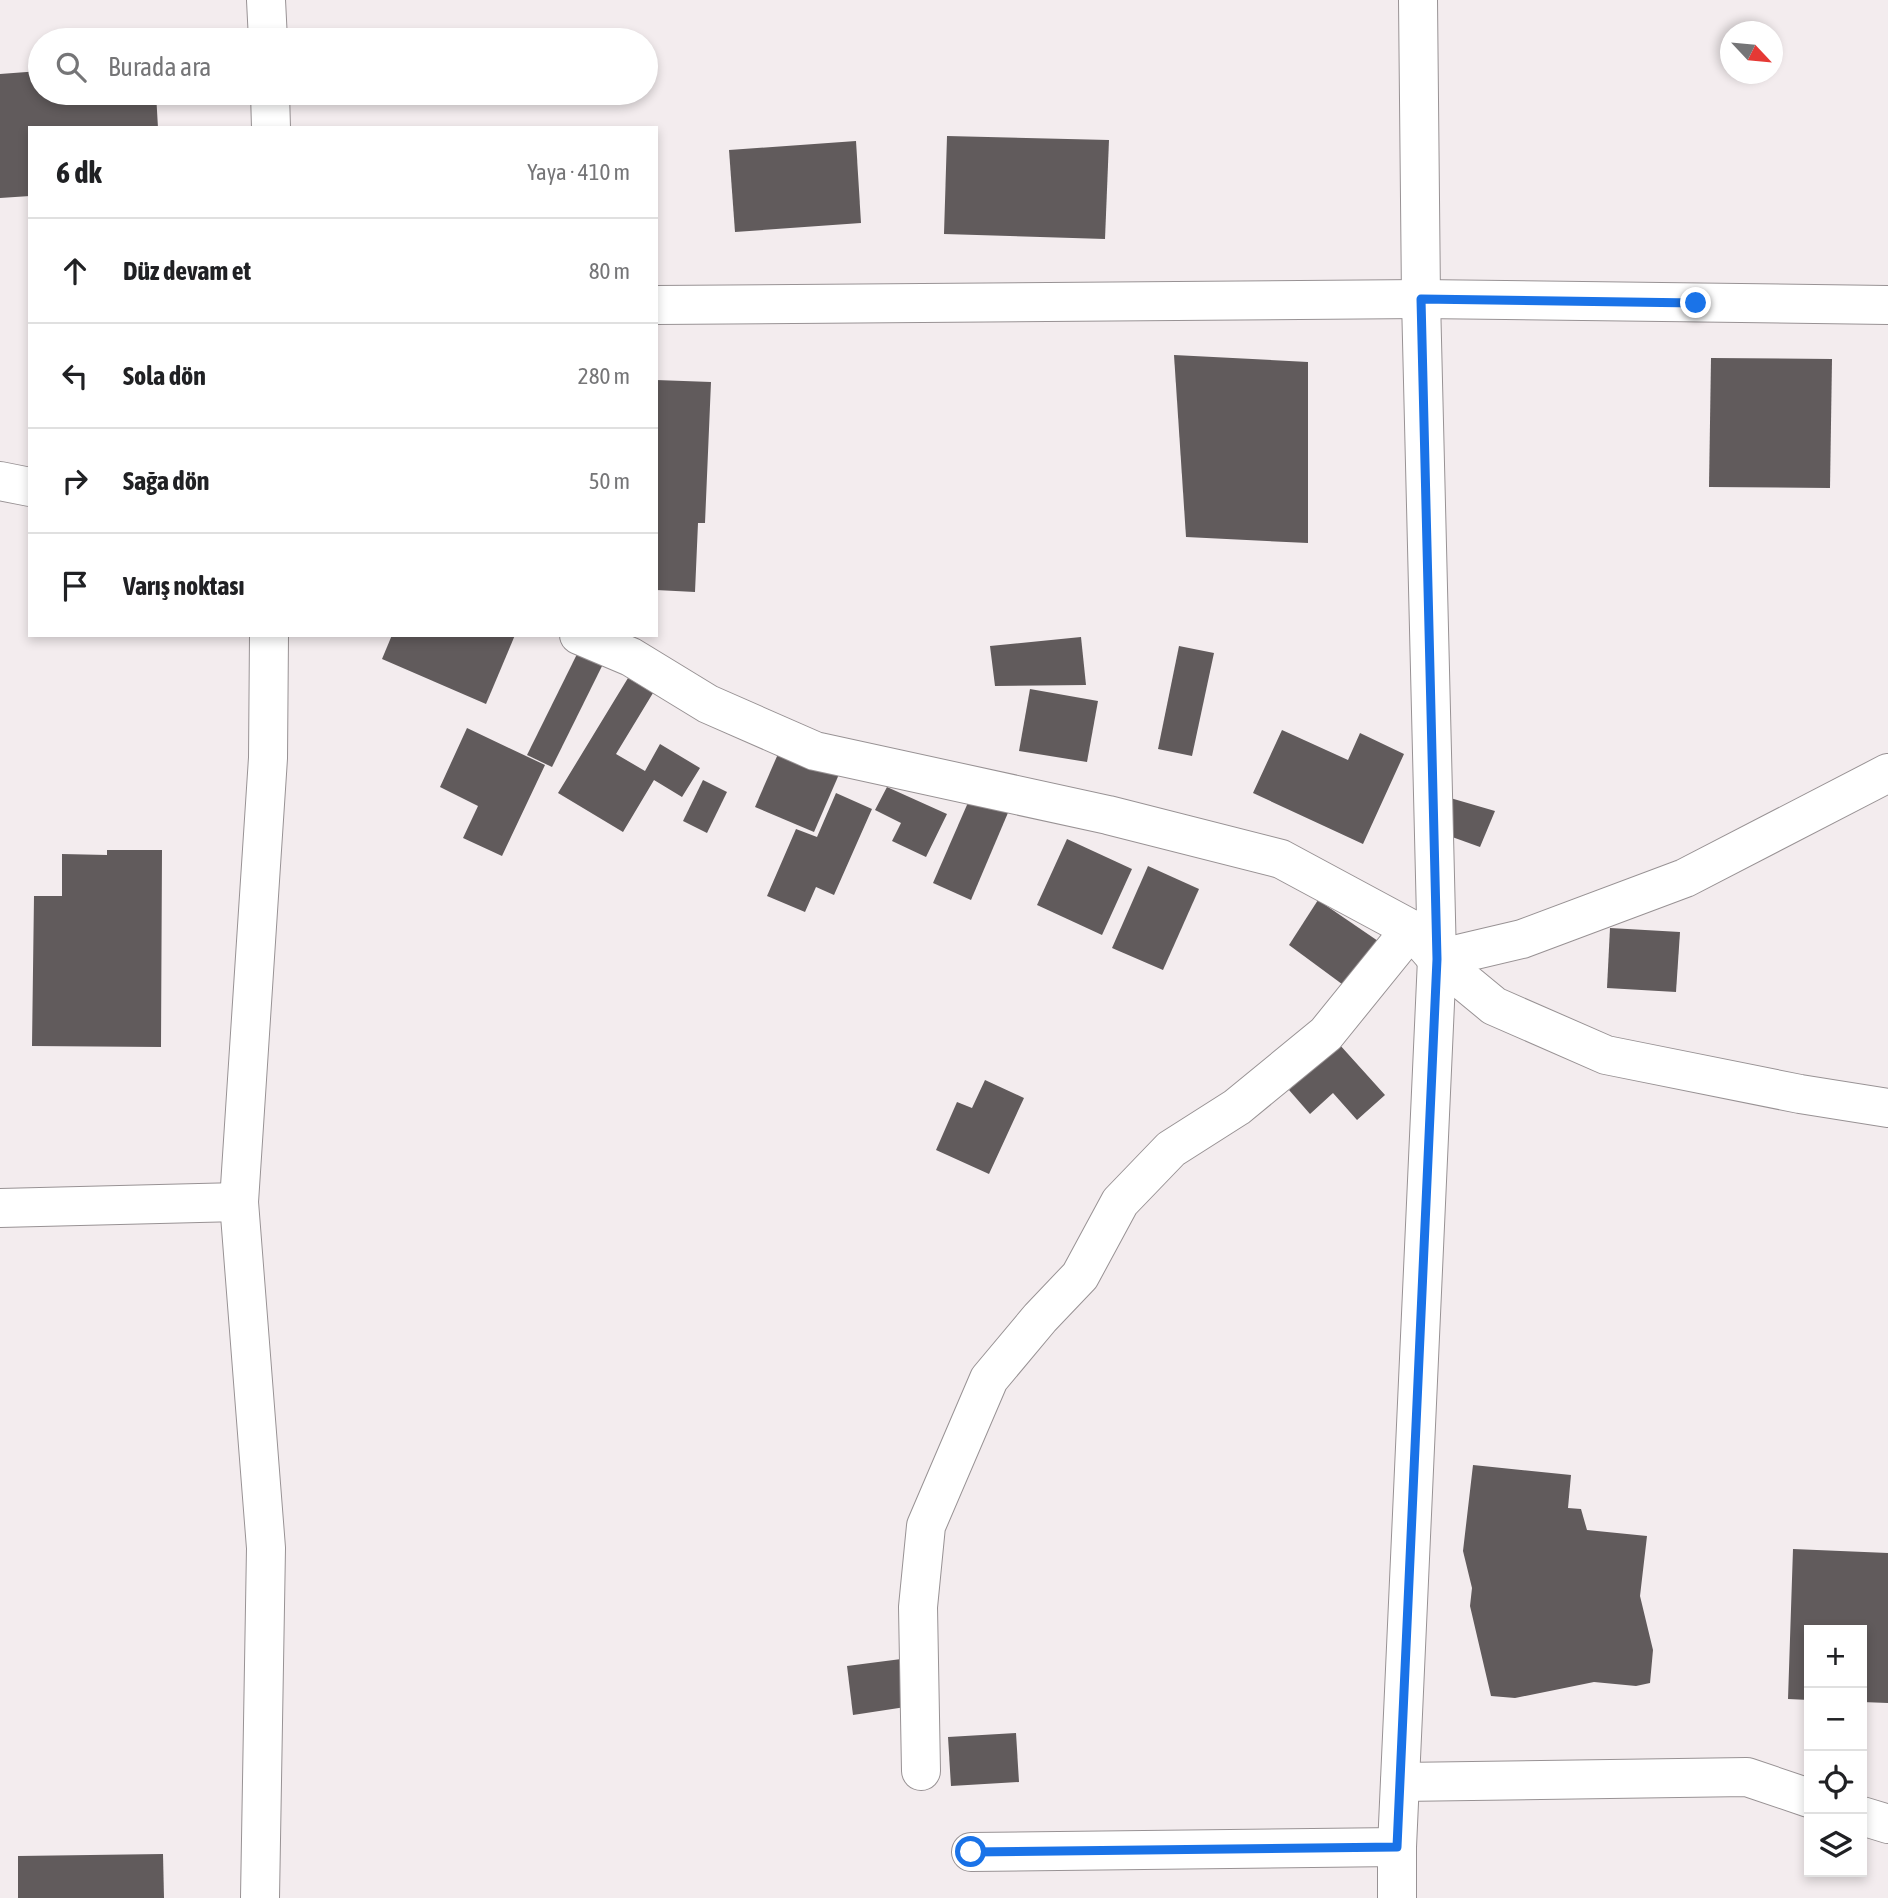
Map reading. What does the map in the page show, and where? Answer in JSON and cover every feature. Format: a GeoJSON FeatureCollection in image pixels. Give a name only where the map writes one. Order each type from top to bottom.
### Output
{"type":"FeatureCollection","features":[{"type":"Feature","properties":{"kind":"street"},"geometry":{"type":"LineString","coordinates":[[266,0],[267,28]]}},
{"type":"Feature","properties":{"kind":"street"},"geometry":{"type":"LineString","coordinates":[[1397,1898],[1397,1847],[1437,959],[1421,299],[1418,0]]}},
{"type":"Feature","properties":{"kind":"street"},"geometry":{"type":"LineString","coordinates":[[270,105],[271,126]]}},
{"type":"Feature","properties":{"kind":"street"},"geometry":{"type":"LineString","coordinates":[[658,305],[1421,299],[1888,305]]}},
{"type":"Feature","properties":{"kind":"street"},"geometry":{"type":"LineString","coordinates":[[0,481],[28,487]]}},
{"type":"Feature","properties":{"kind":"street"},"geometry":{"type":"LineString","coordinates":[[260,1898],[266,1548],[239,1202],[268,758],[269,637]]}},
{"type":"Feature","properties":{"kind":"street"},"geometry":{"type":"LineString","coordinates":[[584,637],[631,657],[708,704],[815,751],[1108,815],[1281,859],[1411,929],[1437,959],[1494,1006],[1606,1055],[1800,1094],[1888,1108]]}},
{"type":"Feature","properties":{"kind":"street"},"geometry":{"type":"LineString","coordinates":[[1437,959],[1522,939],[1685,878],[1888,773]]}},
{"type":"Feature","properties":{"kind":"street"},"geometry":{"type":"LineString","coordinates":[[921,1771],[918,1607],[926,1526],[989,1380],[1040,1318],[1080,1276],[1120,1202],[1171,1149],[1237,1107],[1326,1034],[1411,929]]}},
{"type":"Feature","properties":{"kind":"street"},"geometry":{"type":"LineString","coordinates":[[0,1208],[239,1202]]}},
{"type":"Feature","properties":{"kind":"street"},"geometry":{"type":"LineString","coordinates":[[1400,1782],[1747,1777],[1804,1796]]}},
{"type":"Feature","properties":{"kind":"street"},"geometry":{"type":"LineString","coordinates":[[1867,1818],[1888,1824]]}},
{"type":"Feature","properties":{"kind":"street"},"geometry":{"type":"LineString","coordinates":[[971,1852],[1397,1847]]}},
{"type":"Feature","properties":{"kind":"building"},"geometry":{"type":"Polygon","coordinates":[[[28,72],[28,105],[157,105],[158,126],[28,126],[28,196],[0,198],[0,74],[28,72]]]}},
{"type":"Feature","properties":{"kind":"building"},"geometry":{"type":"Polygon","coordinates":[[[947,136],[1109,140],[1105,239],[944,234],[947,136]]]}},
{"type":"Feature","properties":{"kind":"building"},"geometry":{"type":"Polygon","coordinates":[[[856,141],[861,223],[735,232],[729,150],[856,141]]]}},
{"type":"Feature","properties":{"kind":"building"},"geometry":{"type":"Polygon","coordinates":[[[1174,355],[1308,362],[1308,543],[1186,537],[1174,355]]]}},
{"type":"Feature","properties":{"kind":"building"},"geometry":{"type":"Polygon","coordinates":[[[1711,358],[1832,359],[1830,488],[1709,487],[1711,358]]]}},
{"type":"Feature","properties":{"kind":"building"},"geometry":{"type":"Polygon","coordinates":[[[658,380],[711,382],[705,523],[698,523],[695,592],[658,590],[658,380]]]}},
{"type":"Feature","properties":{"kind":"building"},"geometry":{"type":"Polygon","coordinates":[[[391,637],[514,637],[486,704],[382,659],[391,637]]]}},
{"type":"Feature","properties":{"kind":"building"},"geometry":{"type":"Polygon","coordinates":[[[1081,637],[1086,685],[995,686],[990,646],[1081,637]]]}},
{"type":"Feature","properties":{"kind":"building"},"geometry":{"type":"Polygon","coordinates":[[[583,642],[608,654],[552,767],[527,755],[583,642]]]}},
{"type":"Feature","properties":{"kind":"building"},"geometry":{"type":"Polygon","coordinates":[[[1179,646],[1214,653],[1192,756],[1158,749],[1179,646]]]}},
{"type":"Feature","properties":{"kind":"building"},"geometry":{"type":"Polygon","coordinates":[[[628,678],[653,693],[616,754],[645,771],[660,744],[700,768],[682,797],[654,780],[623,832],[558,793],[628,678]]]}},
{"type":"Feature","properties":{"kind":"building"},"geometry":{"type":"Polygon","coordinates":[[[1030,689],[1098,701],[1087,762],[1019,751],[1030,689]]]}},
{"type":"Feature","properties":{"kind":"building"},"geometry":{"type":"Polygon","coordinates":[[[467,728],[545,765],[502,856],[463,838],[478,806],[440,787],[467,728]]]}},
{"type":"Feature","properties":{"kind":"building"},"geometry":{"type":"Polygon","coordinates":[[[1282,730],[1348,760],[1360,733],[1404,754],[1363,844],[1253,793],[1282,730]]]}},
{"type":"Feature","properties":{"kind":"building"},"geometry":{"type":"Polygon","coordinates":[[[781,747],[840,772],[814,832],[755,807],[781,747]]]}},
{"type":"Feature","properties":{"kind":"building"},"geometry":{"type":"Polygon","coordinates":[[[703,780],[727,792],[707,833],[683,821],[703,780]]]}},
{"type":"Feature","properties":{"kind":"building"},"geometry":{"type":"Polygon","coordinates":[[[887,787],[947,814],[926,857],[892,841],[901,823],[875,810],[887,787]]]}},
{"type":"Feature","properties":{"kind":"building"},"geometry":{"type":"Polygon","coordinates":[[[973,791],[1010,808],[971,900],[933,883],[973,791]]]}},
{"type":"Feature","properties":{"kind":"building"},"geometry":{"type":"Polygon","coordinates":[[[836,793],[872,809],[834,895],[816,887],[805,912],[767,896],[796,829],[817,837],[836,793]]]}},
{"type":"Feature","properties":{"kind":"building"},"geometry":{"type":"Polygon","coordinates":[[[1440,795],[1495,811],[1480,847],[1441,833],[1440,795]]]}},
{"type":"Feature","properties":{"kind":"building"},"geometry":{"type":"Polygon","coordinates":[[[1067,839],[1132,869],[1102,935],[1037,905],[1067,839]]]}},
{"type":"Feature","properties":{"kind":"building"},"geometry":{"type":"Polygon","coordinates":[[[107,850],[162,850],[161,1047],[32,1046],[34,896],[62,896],[62,854],[107,855],[107,850]]]}},
{"type":"Feature","properties":{"kind":"building"},"geometry":{"type":"Polygon","coordinates":[[[1148,866],[1199,889],[1163,970],[1112,948],[1148,866]]]}},
{"type":"Feature","properties":{"kind":"building"},"geometry":{"type":"Polygon","coordinates":[[[1318,900],[1378,941],[1346,987],[1289,945],[1318,900]]]}},
{"type":"Feature","properties":{"kind":"building"},"geometry":{"type":"Polygon","coordinates":[[[1610,928],[1680,932],[1676,992],[1607,988],[1610,928]]]}},
{"type":"Feature","properties":{"kind":"building"},"geometry":{"type":"Polygon","coordinates":[[[1339,1044],[1385,1095],[1357,1120],[1333,1093],[1310,1114],[1289,1090],[1339,1044]]]}},
{"type":"Feature","properties":{"kind":"building"},"geometry":{"type":"Polygon","coordinates":[[[985,1080],[1024,1098],[989,1174],[936,1150],[957,1102],[972,1108],[985,1080]]]}},
{"type":"Feature","properties":{"kind":"building"},"geometry":{"type":"Polygon","coordinates":[[[1473,1465],[1571,1475],[1568,1508],[1581,1509],[1587,1530],[1647,1536],[1640,1596],[1653,1650],[1650,1683],[1636,1686],[1594,1682],[1515,1698],[1491,1696],[1470,1606],[1472,1588],[1463,1551],[1473,1465]]]}},
{"type":"Feature","properties":{"kind":"building"},"geometry":{"type":"Polygon","coordinates":[[[1793,1549],[1888,1553],[1888,1703],[1867,1702],[1867,1625],[1804,1625],[1804,1700],[1788,1699],[1793,1549]]]}},
{"type":"Feature","properties":{"kind":"building"},"geometry":{"type":"Polygon","coordinates":[[[909,1658],[912,1706],[853,1715],[847,1666],[909,1658]]]}},
{"type":"Feature","properties":{"kind":"building"},"geometry":{"type":"Polygon","coordinates":[[[1016,1733],[1019,1782],[951,1786],[948,1737],[1016,1733]]]}},
{"type":"Feature","properties":{"kind":"building"},"geometry":{"type":"Polygon","coordinates":[[[163,1854],[164,1898],[18,1898],[18,1856],[163,1854]]]}},
{"type":"Feature","properties":{"kind":"route"},"geometry":{"type":"LineString","coordinates":[[971,1852],[1397,1847],[1437,959],[1421,299],[1696,303]]}}]}
